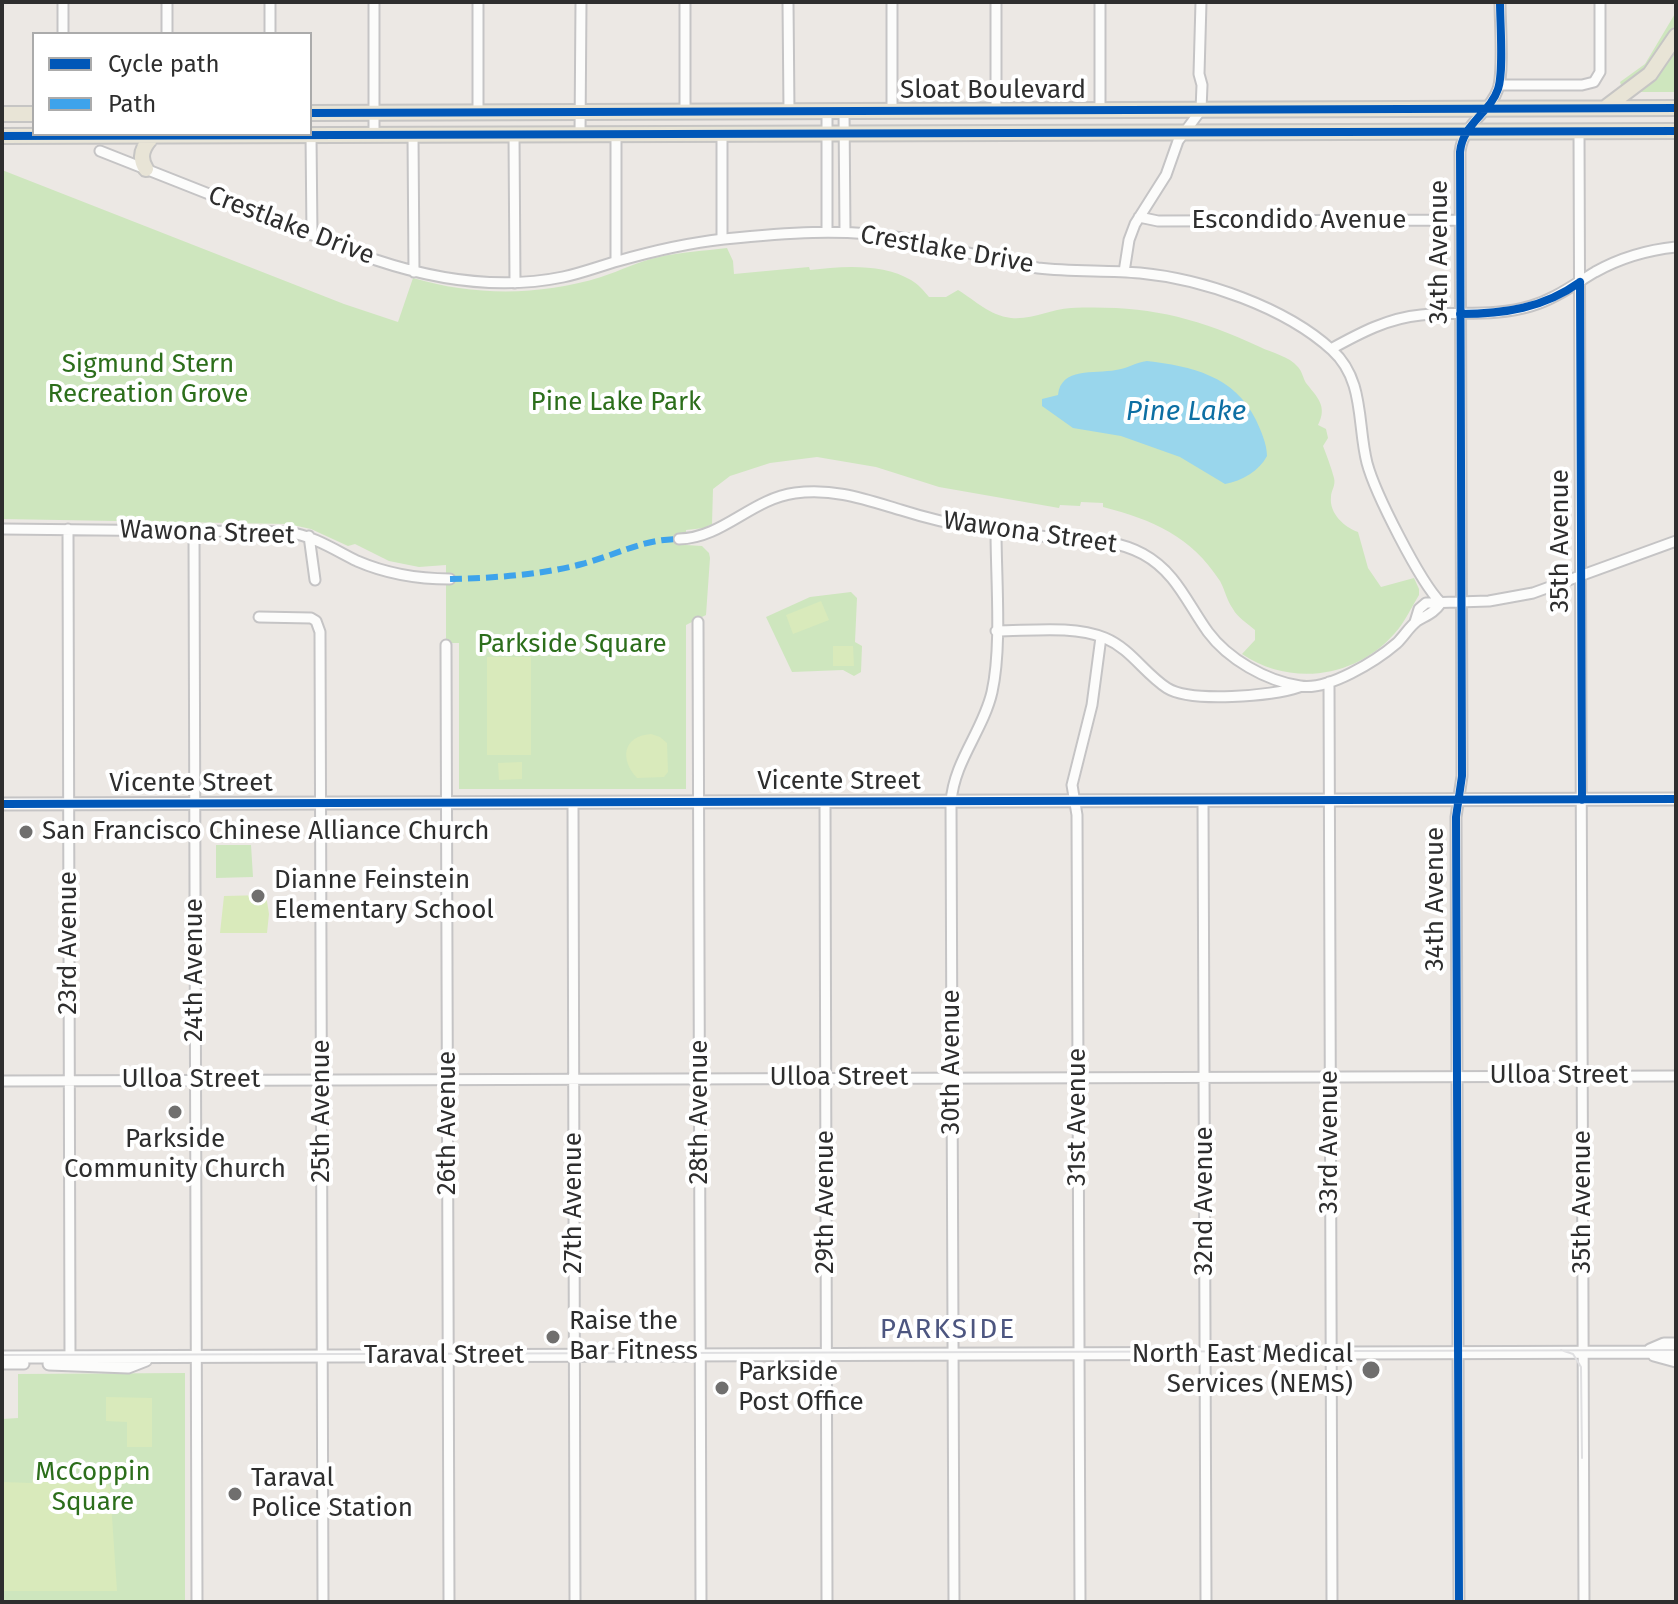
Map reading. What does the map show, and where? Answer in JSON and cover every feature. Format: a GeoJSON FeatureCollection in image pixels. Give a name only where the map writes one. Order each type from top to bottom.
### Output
{"type":"FeatureCollection","features":[{"type":"Feature","properties":{"kind":"main road"},"geometry":{"type":"LineString","coordinates":[[1605,108],[1650,74],[1676,36]]}},
{"type":"Feature","properties":{"kind":"main road","name":"Sloat Boulevard"},"geometry":{"type":"LineString","coordinates":[[312,113],[1676,108]]}},
{"type":"Feature","properties":{"kind":"main road"},"geometry":{"type":"LineString","coordinates":[[2,114],[32,114]]}},
{"type":"Feature","properties":{"kind":"main road","name":"Sloat Boulevard"},"geometry":{"type":"LineString","coordinates":[[312,135],[1676,131]]}},
{"type":"Feature","properties":{"kind":"main road","name":"Sloat Boulevard"},"geometry":{"type":"LineString","coordinates":[[2,136],[32,136]]}},
{"type":"Feature","properties":{"kind":"main road"},"geometry":{"type":"LineString","coordinates":[[146,169],[142,153],[153,136]]}},
{"type":"Feature","properties":{"kind":"street"},"geometry":{"type":"LineString","coordinates":[[63,2],[63,32]]}},
{"type":"Feature","properties":{"kind":"street"},"geometry":{"type":"LineString","coordinates":[[167,2],[167,32]]}},
{"type":"Feature","properties":{"kind":"street"},"geometry":{"type":"LineString","coordinates":[[270,2],[270,32]]}},
{"type":"Feature","properties":{"kind":"street"},"geometry":{"type":"LineString","coordinates":[[374,2],[374,135]]}},
{"type":"Feature","properties":{"kind":"street"},"geometry":{"type":"LineString","coordinates":[[478,2],[478,112]]}},
{"type":"Feature","properties":{"kind":"street"},"geometry":{"type":"LineString","coordinates":[[580,134],[581,2]]}},
{"type":"Feature","properties":{"kind":"street"},"geometry":{"type":"LineString","coordinates":[[685,2],[685,111]]}},
{"type":"Feature","properties":{"kind":"street"},"geometry":{"type":"LineString","coordinates":[[788,2],[789,111]]}},
{"type":"Feature","properties":{"kind":"street"},"geometry":{"type":"LineString","coordinates":[[892,2],[892,111]]}},
{"type":"Feature","properties":{"kind":"street"},"geometry":{"type":"LineString","coordinates":[[996,2],[996,111]]}},
{"type":"Feature","properties":{"kind":"street"},"geometry":{"type":"LineString","coordinates":[[1100,2],[1100,110]]}},
{"type":"Feature","properties":{"kind":"street"},"geometry":{"type":"LineString","coordinates":[[1124,272],[1129,240],[1139,217],[1166,175],[1184,132],[1201,110],[1201,2]]}},
{"type":"Feature","properties":{"kind":"street"},"geometry":{"type":"LineString","coordinates":[[1500,2],[1499,85],[1582,85],[1594,82],[1600,72],[1600,2]]}},
{"type":"Feature","properties":{"kind":"street","name":"34th Avenue"},"geometry":{"type":"LineString","coordinates":[[1459,1602],[1456,817],[1462,776],[1460,149],[1466,131],[1493,99],[1499,85]]}},
{"type":"Feature","properties":{"kind":"street"},"geometry":{"type":"LineString","coordinates":[[827,111],[827,232]]}},
{"type":"Feature","properties":{"kind":"street"},"geometry":{"type":"LineString","coordinates":[[844,111],[845,232]]}},
{"type":"Feature","properties":{"kind":"street","name":"35th Avenue"},"geometry":{"type":"LineString","coordinates":[[1579,131],[1584,1602]]}},
{"type":"Feature","properties":{"kind":"street"},"geometry":{"type":"LineString","coordinates":[[514,134],[515,283]]}},
{"type":"Feature","properties":{"kind":"street"},"geometry":{"type":"LineString","coordinates":[[616,134],[616,261]]}},
{"type":"Feature","properties":{"kind":"street"},"geometry":{"type":"LineString","coordinates":[[722,134],[722,239]]}},
{"type":"Feature","properties":{"kind":"street"},"geometry":{"type":"LineString","coordinates":[[413,135],[414,272]]}},
{"type":"Feature","properties":{"kind":"street"},"geometry":{"type":"LineString","coordinates":[[311,136],[312,235]]}},
{"type":"Feature","properties":{"kind":"street","name":"Crestlake Drive"},"geometry":{"type":"LineString","coordinates":[[100,151],[414,272],[464,280],[515,283],[566,277],[669,248],[722,239],[845,232],[899,237],[1039,268],[1124,272],[1180,279],[1232,295],[1291,323],[1331,349],[1345,366],[1356,391],[1366,459],[1378,495],[1441,603]]}},
{"type":"Feature","properties":{"kind":"street","name":"Escondido Avenue"},"geometry":{"type":"LineString","coordinates":[[1139,217],[1158,221],[1460,220]]}},
{"type":"Feature","properties":{"kind":"street"},"geometry":{"type":"LineString","coordinates":[[1331,349],[1386,322],[1424,314],[1499,313],[1525,308],[1560,295],[1620,260],[1676,247]]}},
{"type":"Feature","properties":{"kind":"street","name":"Wawona Street"},"geometry":{"type":"LineString","coordinates":[[679,539],[710,534],[777,496],[823,491],[847,493],[923,517],[996,531],[1105,541],[1139,552],[1156,562],[1176,581],[1208,632],[1229,653],[1254,669],[1301,687]]}},
{"type":"Feature","properties":{"kind":"street","name":"Wawona Street"},"geometry":{"type":"LineString","coordinates":[[2,529],[272,531],[309,536],[380,569],[416,577],[450,579]]}},
{"type":"Feature","properties":{"kind":"street","name":"23rd Avenue"},"geometry":{"type":"LineString","coordinates":[[68,529],[70,1357]]}},
{"type":"Feature","properties":{"kind":"street","name":"24th Avenue"},"geometry":{"type":"LineString","coordinates":[[194,531],[197,1602]]}},
{"type":"Feature","properties":{"kind":"street","name":"30th Avenue"},"geometry":{"type":"LineString","coordinates":[[954,1602],[951,802],[957,771],[979,730],[995,675],[996,531]]}},
{"type":"Feature","properties":{"kind":"street"},"geometry":{"type":"LineString","coordinates":[[309,536],[315,580]]}},
{"type":"Feature","properties":{"kind":"street"},"geometry":{"type":"LineString","coordinates":[[996,631],[1072,632],[1101,637],[1126,650],[1165,687],[1184,694],[1264,695],[1329,682],[1352,672],[1398,641],[1415,622],[1423,604],[1519,597],[1581,578],[1676,541]]}},
{"type":"Feature","properties":{"kind":"street","name":"25th Avenue"},"geometry":{"type":"LineString","coordinates":[[259,617],[307,618],[316,621],[320,632],[323,1602]]}},
{"type":"Feature","properties":{"kind":"street","name":"28th Avenue"},"geometry":{"type":"LineString","coordinates":[[698,622],[701,1602]]}},
{"type":"Feature","properties":{"kind":"street","name":"31st Avenue"},"geometry":{"type":"LineString","coordinates":[[1080,1602],[1077,815],[1072,785],[1092,705],[1101,637]]}},
{"type":"Feature","properties":{"kind":"street","name":"26th Avenue"},"geometry":{"type":"LineString","coordinates":[[446,645],[449,1602]]}},
{"type":"Feature","properties":{"kind":"street","name":"33rd Avenue"},"geometry":{"type":"LineString","coordinates":[[1329,682],[1332,1602]]}},
{"type":"Feature","properties":{"kind":"street","name":"Vicente Street"},"geometry":{"type":"LineString","coordinates":[[2,804],[1676,799]]}},
{"type":"Feature","properties":{"kind":"street","name":"32nd Avenue"},"geometry":{"type":"LineString","coordinates":[[1203,801],[1206,1602]]}},
{"type":"Feature","properties":{"kind":"street","name":"29th Avenue"},"geometry":{"type":"LineString","coordinates":[[825,802],[827,1602]]}},
{"type":"Feature","properties":{"kind":"street","name":"27th Avenue"},"geometry":{"type":"LineString","coordinates":[[573,803],[575,1602]]}},
{"type":"Feature","properties":{"kind":"street","name":"Ulloa Street"},"geometry":{"type":"LineString","coordinates":[[2,1081],[1676,1076]]}},
{"type":"Feature","properties":{"kind":"street","name":"Taraval Street"},"geometry":{"type":"LineString","coordinates":[[1646,1352],[1664,1344],[1676,1344]]}},
{"type":"Feature","properties":{"kind":"street","name":"Taraval Street"},"geometry":{"type":"LineString","coordinates":[[1646,1352],[1676,1361]]}},
{"type":"Feature","properties":{"kind":"street","name":"Taraval Street"},"geometry":{"type":"LineString","coordinates":[[21,1360],[70,1357],[1676,1352]]}},
{"type":"Feature","properties":{"kind":"street","name":"Taraval Street"},"geometry":{"type":"LineString","coordinates":[[2,1358],[128,1367],[154,1357]]}},
{"type":"Feature","properties":{"kind":"green space"},"geometry":{"type":"Polygon","coordinates":[[[1676,12],[1671,35],[1658,55],[1622,88],[1620,82],[1645,64],[1676,12]]]}},
{"type":"Feature","properties":{"kind":"green space"},"geometry":{"type":"Polygon","coordinates":[[[1676,46],[1676,92],[1634,92],[1676,46]]]}},
{"type":"Feature","properties":{"kind":"green space"},"geometry":{"type":"Polygon","coordinates":[[[2,170],[344,304],[398,322],[413,278],[483,291],[554,288],[601,277],[659,257],[727,248],[733,261],[734,274],[809,267],[810,270],[875,268],[911,280],[929,297],[946,297],[958,290],[989,311],[1011,318],[1063,309],[1122,308],[1190,320],[1280,355],[1299,369],[1321,407],[1318,425],[1326,429],[1328,438],[1323,446],[1334,478],[1332,509],[1343,523],[1358,532],[1368,568],[1381,587],[1414,578],[1419,595],[1395,633],[1362,660],[1322,673],[1281,671],[1242,654],[1255,640],[1255,630],[1235,612],[1220,581],[1197,552],[1154,524],[1103,507],[1103,503],[1081,502],[1080,506],[1060,505],[1059,508],[939,487],[876,467],[817,457],[770,463],[730,476],[713,489],[712,524],[686,530],[686,545],[702,546],[710,558],[706,615],[686,625],[686,789],[459,789],[459,643],[446,643],[446,565],[419,567],[389,561],[355,544],[348,546],[311,529],[288,524],[2,519],[2,170]]]}},
{"type":"Feature","properties":{"kind":"green space"},"geometry":{"type":"Polygon","coordinates":[[[851,592],[857,598],[855,642],[862,646],[861,672],[854,676],[843,670],[792,672],[766,617],[810,597],[851,592]]]}},
{"type":"Feature","properties":{"kind":"green space"},"geometry":{"type":"Polygon","coordinates":[[[821,601],[829,620],[793,634],[786,615],[821,601]]]}},
{"type":"Feature","properties":{"kind":"green space"},"geometry":{"type":"Polygon","coordinates":[[[833,646],[853,646],[854,666],[833,666],[833,646]]]}},
{"type":"Feature","properties":{"kind":"green space"},"geometry":{"type":"Polygon","coordinates":[[[487,657],[531,657],[531,755],[487,755],[487,657]]]}},
{"type":"Feature","properties":{"kind":"green space"},"geometry":{"type":"Polygon","coordinates":[[[651,734],[667,743],[668,772],[664,777],[637,778],[628,764],[627,750],[634,739],[651,734]]]}},
{"type":"Feature","properties":{"kind":"green space"},"geometry":{"type":"Polygon","coordinates":[[[522,762],[522,779],[499,780],[498,763],[522,762]]]}},
{"type":"Feature","properties":{"kind":"green space"},"geometry":{"type":"Polygon","coordinates":[[[216,845],[251,845],[253,877],[216,878],[216,845]]]}},
{"type":"Feature","properties":{"kind":"green space"},"geometry":{"type":"Polygon","coordinates":[[[266,895],[269,914],[267,933],[220,933],[224,896],[266,895]]]}},
{"type":"Feature","properties":{"kind":"green space","name":"McCoppin Square"},"geometry":{"type":"Polygon","coordinates":[[[185,1373],[185,1602],[2,1602],[2,1419],[18,1418],[18,1374],[185,1373]]]}},
{"type":"Feature","properties":{"kind":"green space"},"geometry":{"type":"Polygon","coordinates":[[[106,1397],[152,1398],[152,1447],[127,1447],[127,1422],[106,1421],[106,1397]]]}},
{"type":"Feature","properties":{"kind":"green space"},"geometry":{"type":"Polygon","coordinates":[[[33,1479],[104,1480],[110,1487],[117,1591],[2,1591],[2,1482],[32,1483],[33,1479]]]}},
{"type":"Feature","properties":{"kind":"water","name":"Pine Lake"},"geometry":{"type":"Polygon","coordinates":[[[1147,361],[1195,370],[1224,383],[1236,393],[1256,420],[1265,442],[1267,456],[1255,471],[1225,484],[1180,457],[1121,436],[1073,428],[1042,406],[1042,399],[1058,395],[1060,386],[1072,376],[1120,369],[1147,361]]]}},
{"type":"Feature","properties":{"kind":"tram line"},"geometry":{"type":"LineString","coordinates":[[1561,1350],[1573,1354],[1581,1367],[1582,1458]]}},
{"type":"Feature","properties":{"kind":"tram line"},"geometry":{"type":"LineString","coordinates":[[2,1355],[1676,1350]]}},
{"type":"Feature","properties":{"kind":"marked path"},"geometry":{"type":"LineString","coordinates":[[450,579],[550,571],[641,545],[679,539]]}},
{"type":"Feature","properties":{"kind":"cycle path"},"geometry":{"type":"LineString","coordinates":[[1459,1602],[1456,817],[1462,776],[1460,152],[1466,133],[1498,89],[1500,2]]}},
{"type":"Feature","properties":{"kind":"cycle path"},"geometry":{"type":"LineString","coordinates":[[312,113],[1676,108]]}},
{"type":"Feature","properties":{"kind":"cycle path"},"geometry":{"type":"LineString","coordinates":[[312,135],[1676,131]]}},
{"type":"Feature","properties":{"kind":"cycle path"},"geometry":{"type":"LineString","coordinates":[[2,136],[32,136]]}},
{"type":"Feature","properties":{"kind":"cycle path"},"geometry":{"type":"LineString","coordinates":[[1580,282],[1582,800]]}},
{"type":"Feature","properties":{"kind":"cycle path"},"geometry":{"type":"LineString","coordinates":[[1460,314],[1523,308],[1552,298],[1580,282]]}},
{"type":"Feature","properties":{"kind":"cycle path"},"geometry":{"type":"LineString","coordinates":[[2,804],[1676,799]]}},
{"type":"Feature","properties":{"kind":"place","name":"San Francisco Chinese Alliance Church"},"geometry":{"type":"Point","coordinates":[26,832]}},
{"type":"Feature","properties":{"kind":"place","name":"Dianne Feinstein Elementary School"},"geometry":{"type":"Point","coordinates":[258,896]}},
{"type":"Feature","properties":{"kind":"place","name":"Parkside Community Church"},"geometry":{"type":"Point","coordinates":[175,1112]}},
{"type":"Feature","properties":{"kind":"place","name":"Raise the Bar Fitness"},"geometry":{"type":"Point","coordinates":[553,1337]}},
{"type":"Feature","properties":{"kind":"place","name":"North East Medical Services (NEMS)"},"geometry":{"type":"Point","coordinates":[1371,1370]}},
{"type":"Feature","properties":{"kind":"place","name":"Parkside Post Office"},"geometry":{"type":"Point","coordinates":[722,1388]}},
{"type":"Feature","properties":{"kind":"place","name":"Taraval Police Station"},"geometry":{"type":"Point","coordinates":[235,1494]}},
{"type":"Feature","properties":{"kind":"district","name":"PARKSIDE"},"geometry":{"type":"Point","coordinates":[948,1330]}},
{"type":"Feature","properties":{"kind":"park label","name":"Sigmund Stern Recreation Grove"},"geometry":{"type":"Point","coordinates":[148,380]}},
{"type":"Feature","properties":{"kind":"park label","name":"Pine Lake Park"},"geometry":{"type":"Point","coordinates":[616,403]}},
{"type":"Feature","properties":{"kind":"park label","name":"Parkside Square"},"geometry":{"type":"Point","coordinates":[572,645]}}]}
